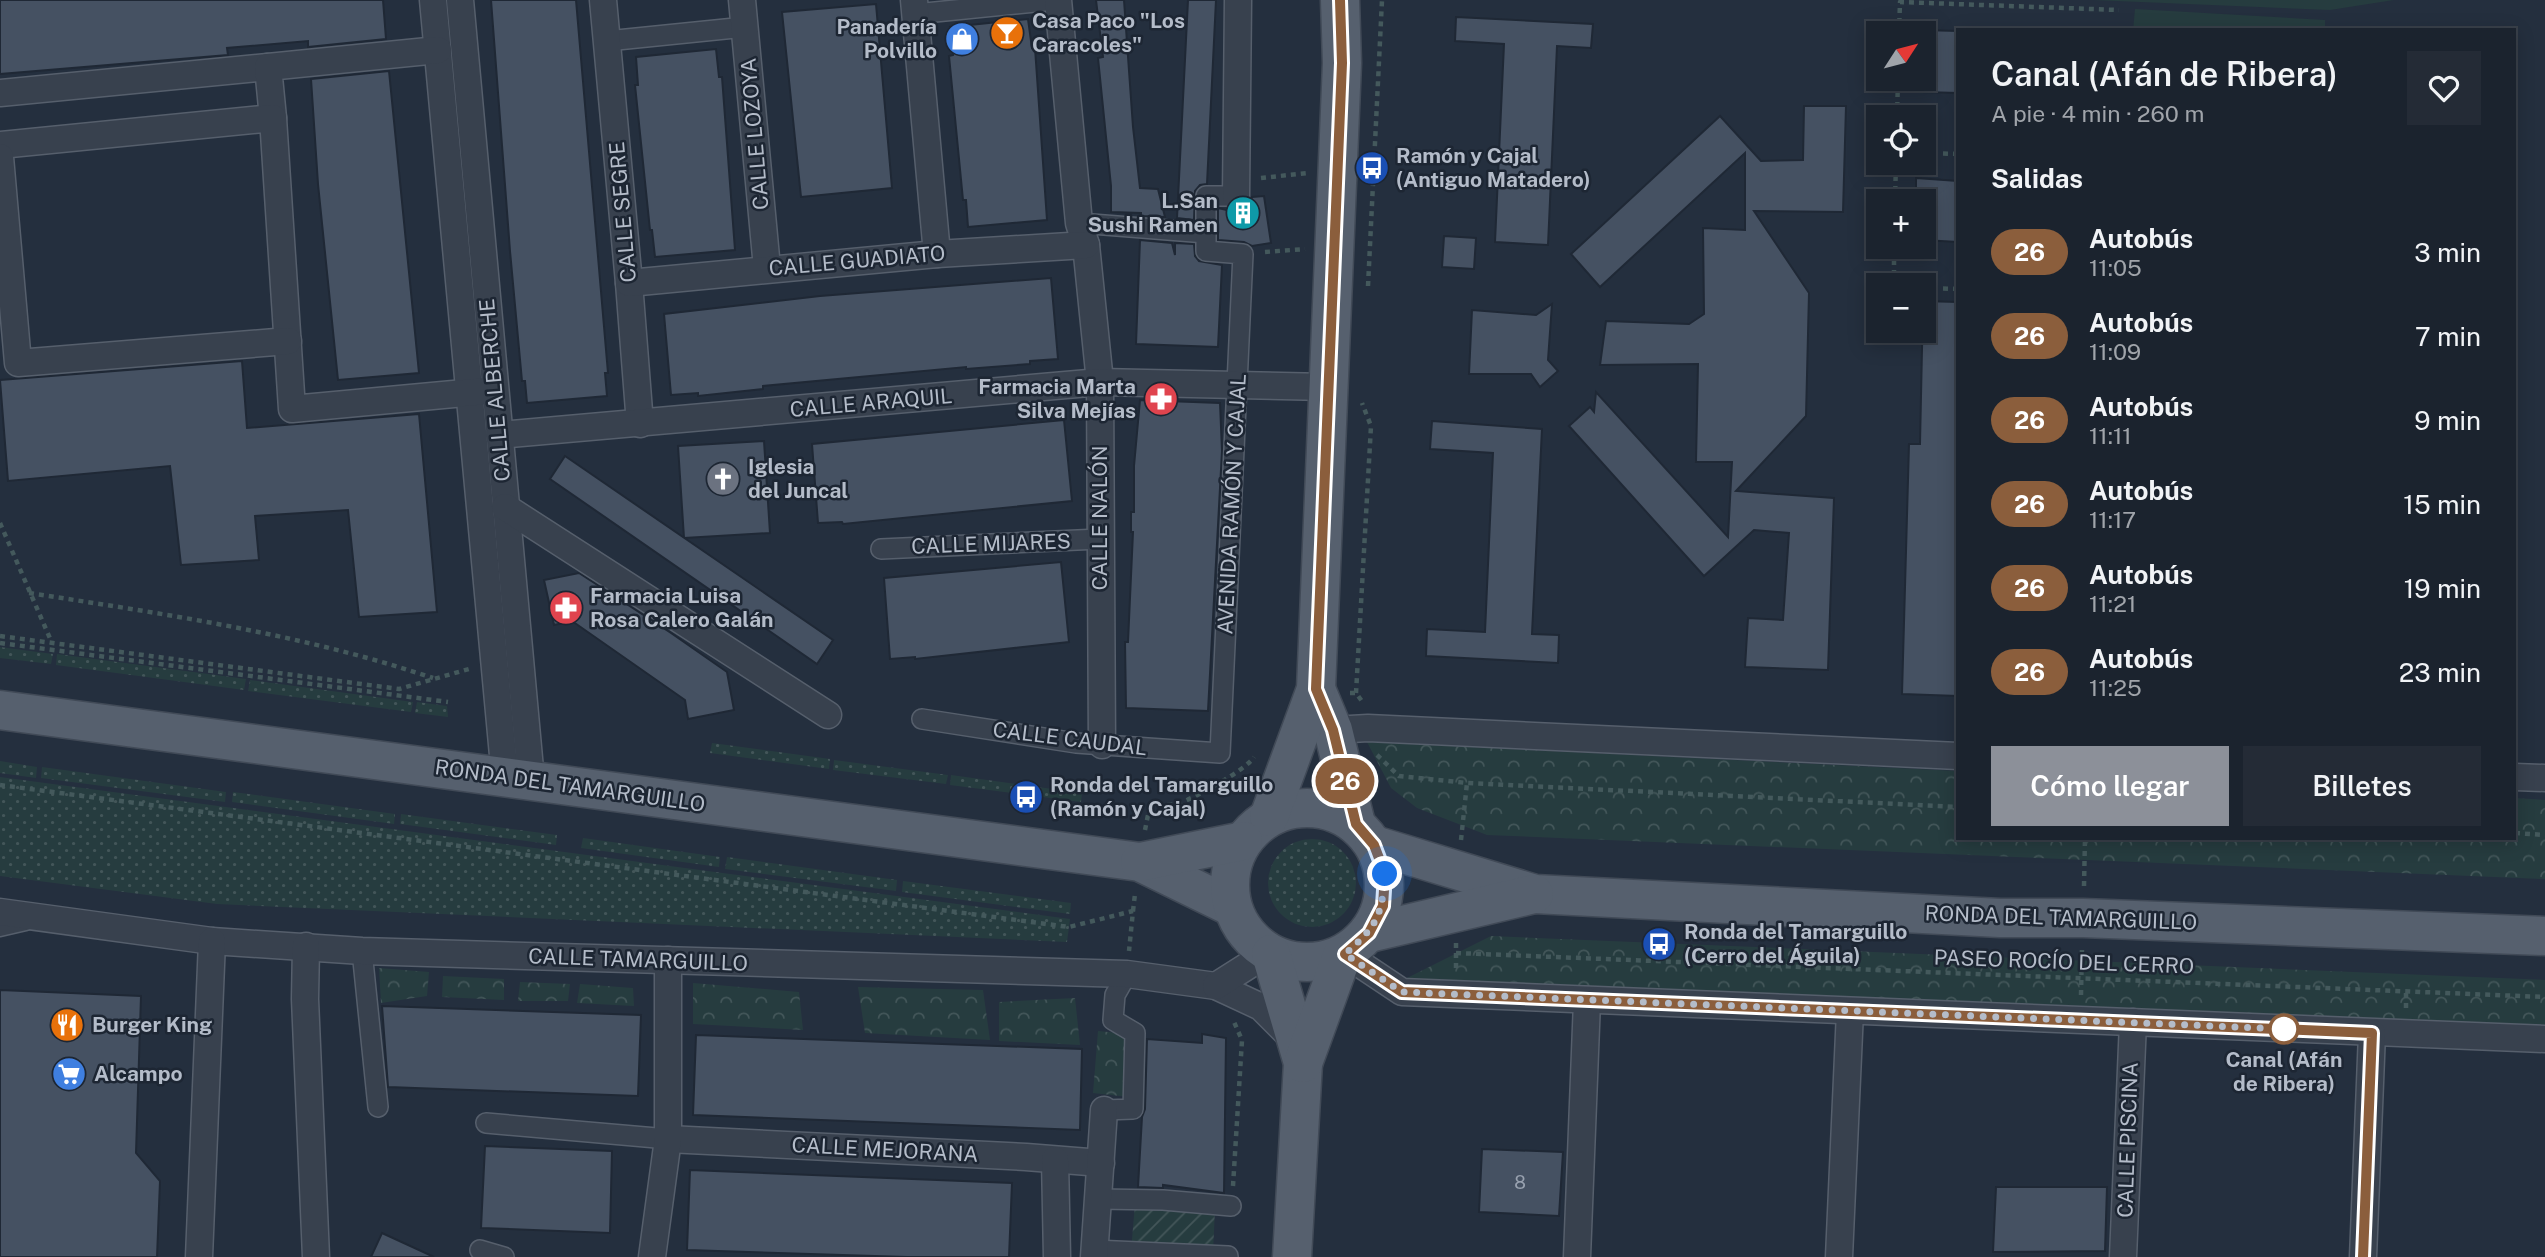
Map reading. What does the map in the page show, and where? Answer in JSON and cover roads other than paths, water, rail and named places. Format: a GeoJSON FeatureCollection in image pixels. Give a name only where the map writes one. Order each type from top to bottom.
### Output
{"type":"FeatureCollection","features":[{"type":"Feature","properties":{"kind":"main road"},"geometry":{"type":"LineString","coordinates":[[1340,0],[1342,63],[1333,246],[1345,390],[1316,689],[1256,829],[1233,861],[1229,884],[1232,907],[1241,926],[1254,942],[1270,954],[1306,964],[1352,948]]}},
{"type":"Feature","properties":{"kind":"main road"},"geometry":{"type":"LineString","coordinates":[[1299,1052],[1352,948],[1383,906],[1385,874],[1365,834],[1333,730],[1316,689]]}},
{"type":"Feature","properties":{"kind":"main road","name":"RONDA DEL TAMARGUILLO"},"geometry":{"type":"LineString","coordinates":[[0,710],[1140,862],[1232,907]]}},
{"type":"Feature","properties":{"kind":"main road"},"geometry":{"type":"LineString","coordinates":[[1256,829],[1298,808],[1329,810],[1365,834]]}},
{"type":"Feature","properties":{"kind":"main road","name":"RONDA DEL TAMARGUILLO"},"geometry":{"type":"LineString","coordinates":[[1140,862],[1256,829]]}},
{"type":"Feature","properties":{"kind":"main road","name":"RONDA DEL TAMARGUILLO"},"geometry":{"type":"LineString","coordinates":[[1365,834],[1535,894],[2000,918],[2083,918],[2545,936]]}},
{"type":"Feature","properties":{"kind":"main road","name":"RONDA DEL TAMARGUILLO"},"geometry":{"type":"LineString","coordinates":[[1352,948],[1535,894]]}},
{"type":"Feature","properties":{"kind":"main road"},"geometry":{"type":"LineString","coordinates":[[1270,954],[1299,1052],[1292,1257]]}},
{"type":"Feature","properties":{"kind":"street","name":"CALLE ALBERCHE"},"geometry":{"type":"LineString","coordinates":[[433,0],[482,391],[499,435],[518,779]]}},
{"type":"Feature","properties":{"kind":"street","name":"CALLE ALBERCHE"},"geometry":{"type":"LineString","coordinates":[[460,0],[495,663],[518,779]]}},
{"type":"Feature","properties":{"kind":"street","name":"CALLE SEGRE"},"geometry":{"type":"LineString","coordinates":[[603,0],[640,424]]}},
{"type":"Feature","properties":{"kind":"street","name":"CALLE LOZOYA"},"geometry":{"type":"LineString","coordinates":[[742,0],[767,268]]}},
{"type":"Feature","properties":{"kind":"street"},"geometry":{"type":"LineString","coordinates":[[937,254],[914,7],[1056,0]]}},
{"type":"Feature","properties":{"kind":"street","name":"CALLE NALÓN"},"geometry":{"type":"LineString","coordinates":[[1056,0],[1100,382],[1102,745]]}},
{"type":"Feature","properties":{"kind":"street"},"geometry":{"type":"LineString","coordinates":[[1083,234],[1206,233],[1206,195],[1236,189],[1238,0]]}},
{"type":"Feature","properties":{"kind":"street"},"geometry":{"type":"LineString","coordinates":[[607,41],[745,27]]}},
{"type":"Feature","properties":{"kind":"street"},"geometry":{"type":"LineString","coordinates":[[0,93],[438,50]]}},
{"type":"Feature","properties":{"kind":"street"},"geometry":{"type":"LineString","coordinates":[[268,67],[292,410],[482,391]]}},
{"type":"Feature","properties":{"kind":"street"},"geometry":{"type":"LineString","coordinates":[[0,145],[273,118]]}},
{"type":"Feature","properties":{"kind":"street"},"geometry":{"type":"LineString","coordinates":[[0,157],[18,363],[288,341]]}},
{"type":"Feature","properties":{"kind":"street","name":"AVENIDA RAMÓN Y CAJAL"},"geometry":{"type":"LineString","coordinates":[[1206,233],[1206,251],[1243,254],[1220,753]]}},
{"type":"Feature","properties":{"kind":"street","name":"CALLE GUADIATO"},"geometry":{"type":"LineString","coordinates":[[629,283],[937,254],[1083,234]]}},
{"type":"Feature","properties":{"kind":"street","name":"CALLE ARAQUIL"},"geometry":{"type":"LineString","coordinates":[[499,435],[1100,382],[1345,390]]}},
{"type":"Feature","properties":{"kind":"street"},"geometry":{"type":"LineString","coordinates":[[505,507],[828,715]]}},
{"type":"Feature","properties":{"kind":"street","name":"CALLE MIJARES"},"geometry":{"type":"LineString","coordinates":[[881,549],[1100,539]]}},
{"type":"Feature","properties":{"kind":"street","name":"CALLE CAUDAL"},"geometry":{"type":"LineString","coordinates":[[922,719],[1076,743],[1220,753]]}},
{"type":"Feature","properties":{"kind":"street"},"geometry":{"type":"LineString","coordinates":[[1333,730],[1368,728],[1956,756]]}},
{"type":"Feature","properties":{"kind":"street"},"geometry":{"type":"LineString","coordinates":[[2516,777],[2545,778]]}},
{"type":"Feature","properties":{"kind":"street","name":"CALLE TAMARGUILLO"},"geometry":{"type":"LineString","coordinates":[[0,912],[212,942],[362,951],[1127,974],[1216,986],[1261,1007],[1299,1052]]}},
{"type":"Feature","properties":{"kind":"street"},"geometry":{"type":"LineString","coordinates":[[199,1257],[212,942]]}},
{"type":"Feature","properties":{"kind":"street"},"geometry":{"type":"LineString","coordinates":[[306,946],[305,999],[316,1257]]}},
{"type":"Feature","properties":{"kind":"street"},"geometry":{"type":"LineString","coordinates":[[1352,948],[1402,992],[2545,1039]]}},
{"type":"Feature","properties":{"kind":"street"},"geometry":{"type":"LineString","coordinates":[[362,951],[378,1107]]}},
{"type":"Feature","properties":{"kind":"street"},"geometry":{"type":"LineString","coordinates":[[1216,986],[1270,954]]}},
{"type":"Feature","properties":{"kind":"street"},"geometry":{"type":"LineString","coordinates":[[652,1257],[668,1139],[667,960]]}},
{"type":"Feature","properties":{"kind":"street"},"geometry":{"type":"LineString","coordinates":[[1127,974],[1115,995],[1113,1020],[1135,1033],[1133,1109],[1104,1110],[1094,1253],[1228,1256]]}},
{"type":"Feature","properties":{"kind":"street"},"geometry":{"type":"LineString","coordinates":[[1577,1257],[1587,1001]]}},
{"type":"Feature","properties":{"kind":"street"},"geometry":{"type":"LineString","coordinates":[[1839,1257],[1850,1011]]}},
{"type":"Feature","properties":{"kind":"street","name":"CALLE PISCINA"},"geometry":{"type":"LineString","coordinates":[[2123,1257],[2133,1022]]}},
{"type":"Feature","properties":{"kind":"street"},"geometry":{"type":"LineString","coordinates":[[2363,1257],[2372,1033]]}},
{"type":"Feature","properties":{"kind":"street"},"geometry":{"type":"LineString","coordinates":[[486,1123],[668,1139]]}},
{"type":"Feature","properties":{"kind":"street","name":"CALLE MEJORANA"},"geometry":{"type":"LineString","coordinates":[[668,1139],[1101,1163]]}},
{"type":"Feature","properties":{"kind":"street"},"geometry":{"type":"LineString","coordinates":[[1055,1160],[1057,1257]]}},
{"type":"Feature","properties":{"kind":"street"},"geometry":{"type":"LineString","coordinates":[[1099,1199],[1163,1200],[1231,1206]]}},
{"type":"Feature","properties":{"kind":"street"},"geometry":{"type":"LineString","coordinates":[[480,1250],[504,1257]]}},
{"type":"Feature","properties":{"kind":"lane"},"geometry":{"type":"LineString","coordinates":[[0,929],[47,919]]}},
{"type":"Feature","properties":{"kind":"place","name":"Casa Paco \"Los Caracoles\""},"geometry":{"type":"Point","coordinates":[1007,33]}},
{"type":"Feature","properties":{"kind":"place","name":"Panadería Polvillo"},"geometry":{"type":"Point","coordinates":[962,39]}},
{"type":"Feature","properties":{"kind":"place","name":"Ramón y Cajal (Antiguo Matadero)"},"geometry":{"type":"Point","coordinates":[1372,168]}},
{"type":"Feature","properties":{"kind":"place","name":"L.San Sushi Ramen"},"geometry":{"type":"Point","coordinates":[1243,213]}},
{"type":"Feature","properties":{"kind":"place","name":"Farmacia Marta Silva Mejías"},"geometry":{"type":"Point","coordinates":[1161,399]}},
{"type":"Feature","properties":{"kind":"place","name":"Iglesia del Juncal"},"geometry":{"type":"Point","coordinates":[723,479]}},
{"type":"Feature","properties":{"kind":"place","name":"Farmacia Luisa Rosa Calero Galán"},"geometry":{"type":"Point","coordinates":[566,608]}},
{"type":"Feature","properties":{"kind":"place","name":"Ronda del Tamarguillo (Ramón y Cajal)"},"geometry":{"type":"Point","coordinates":[1026,797]}},
{"type":"Feature","properties":{"kind":"place","name":"Ronda del Tamarguillo (Cerro del Águila)"},"geometry":{"type":"Point","coordinates":[1659,944]}},
{"type":"Feature","properties":{"kind":"place","name":"Burger King"},"geometry":{"type":"Point","coordinates":[67,1025]}},
{"type":"Feature","properties":{"kind":"place","name":"Canal (Afán de Ribera)"},"geometry":{"type":"Point","coordinates":[2284,1029]}},
{"type":"Feature","properties":{"kind":"place","name":"Alcampo"},"geometry":{"type":"Point","coordinates":[69,1074]}}]}
